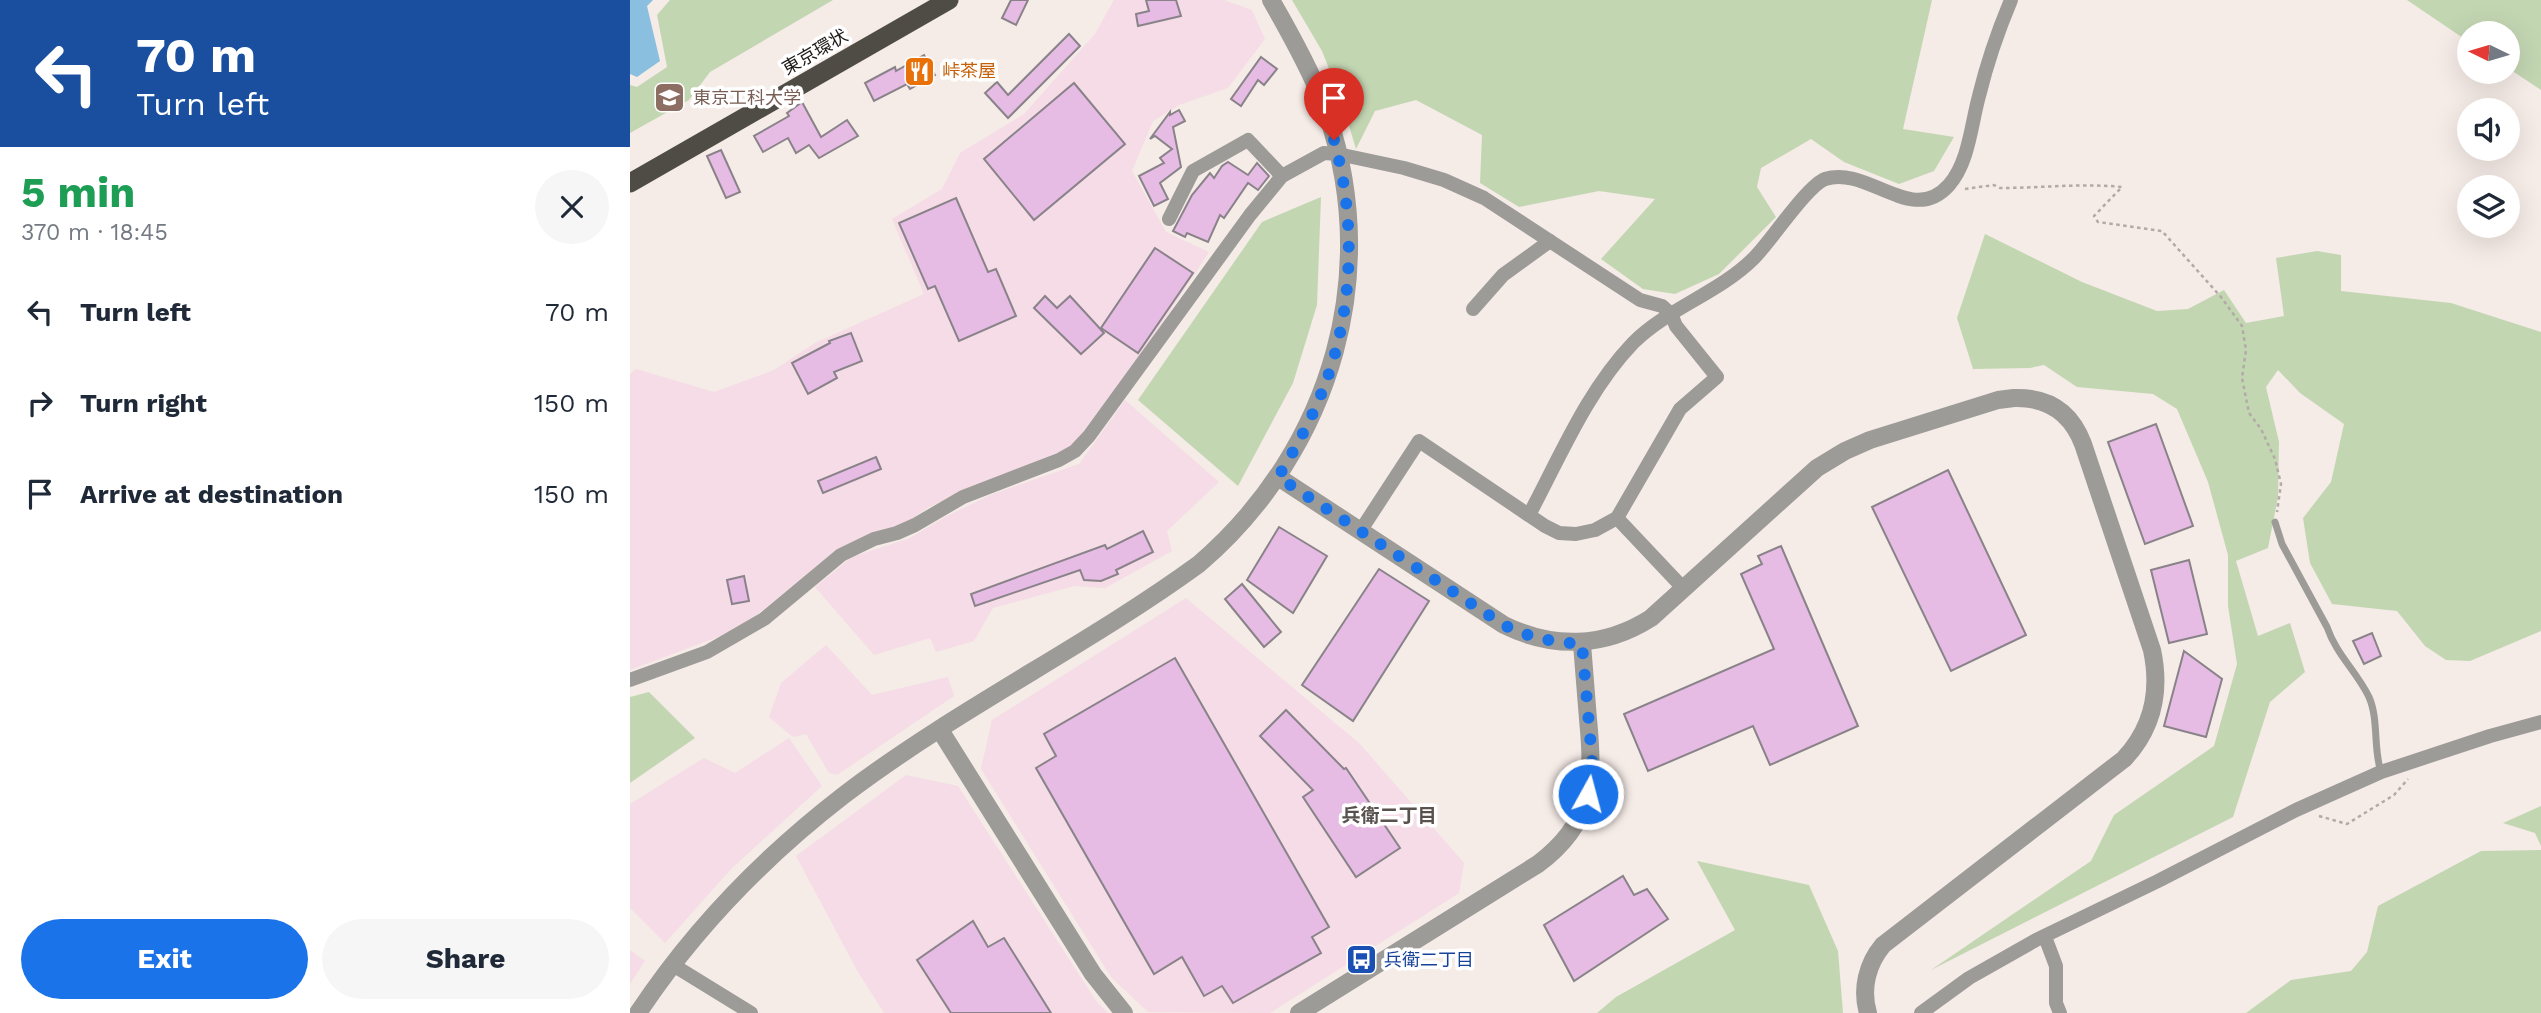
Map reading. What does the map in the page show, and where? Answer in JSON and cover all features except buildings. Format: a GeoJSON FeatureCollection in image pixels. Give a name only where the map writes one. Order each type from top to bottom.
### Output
{"type":"FeatureCollection","features":[{"type":"Feature","properties":{"kind":"highway","name":"東京環状"},"geometry":{"type":"LineString","coordinates":[[630,183],[949,0]]}},
{"type":"Feature","properties":{"kind":"street"},"geometry":{"type":"LineString","coordinates":[[638,1013],[673,965],[745,883],[816,817],[940,730],[1199,564],[1240,526],[1278,477],[1317,404],[1340,334],[1349,250],[1348,220],[1338,154],[1313,80],[1271,0]]}},
{"type":"Feature","properties":{"kind":"street"},"geometry":{"type":"LineString","coordinates":[[1529,515],[1600,383],[1634,342],[1671,314],[1732,277],[1753,259],[1811,189],[1824,180],[1847,178],[1913,201],[1925,201],[1938,195],[1950,184],[1966,151],[1989,62],[2011,0]]}},
{"type":"Feature","properties":{"kind":"street"},"geometry":{"type":"LineString","coordinates":[[1169,219],[1193,172],[1248,140],[1282,176]]}},
{"type":"Feature","properties":{"kind":"street"},"geometry":{"type":"LineString","coordinates":[[630,680],[678,664],[736,636],[764,619],[841,555],[874,539],[906,529],[963,498],[1059,460],[1075,451],[1089,436],[1250,215],[1282,176],[1324,153],[1404,168],[1444,180],[1484,198],[1640,300],[1662,306],[1671,314],[1676,326],[1717,377],[1681,409],[1617,518],[1595,530],[1576,534],[1559,533],[1419,441],[1361,530]]}},
{"type":"Feature","properties":{"kind":"street"},"geometry":{"type":"LineString","coordinates":[[1473,309],[1503,275],[1550,241]]}},
{"type":"Feature","properties":{"kind":"street"},"geometry":{"type":"LineString","coordinates":[[1278,477],[1518,632],[1550,641],[1582,644],[1639,626],[1684,589],[1817,468],[1845,451],[1870,440],[1998,400],[2027,397],[2045,401],[2065,414],[2078,432],[2152,650],[2157,676],[2151,718],[2124,760],[1883,945],[1872,962],[1866,979],[1868,1013]]}},
{"type":"Feature","properties":{"kind":"street"},"geometry":{"type":"LineString","coordinates":[[1617,518],[1684,589]]}},
{"type":"Feature","properties":{"kind":"street"},"geometry":{"type":"LineString","coordinates":[[1299,1013],[1538,864],[1566,839],[1582,810],[1591,779],[1592,759],[1582,644]]}},
{"type":"Feature","properties":{"kind":"street"},"geometry":{"type":"LineString","coordinates":[[1921,1013],[1969,978],[2296,810],[2381,772],[2541,722]]}},
{"type":"Feature","properties":{"kind":"street"},"geometry":{"type":"LineString","coordinates":[[940,730],[1093,974],[1124,1013]]}},
{"type":"Feature","properties":{"kind":"street"},"geometry":{"type":"LineString","coordinates":[[2045,937],[2056,966],[2056,1003],[2060,1013]]}},
{"type":"Feature","properties":{"kind":"street"},"geometry":{"type":"LineString","coordinates":[[673,965],[751,1013]]}},
{"type":"Feature","properties":{"kind":"lane"},"geometry":{"type":"LineString","coordinates":[[2275,522],[2282,544],[2327,627],[2331,640],[2368,696],[2372,709],[2376,757],[2381,772]]}},
{"type":"Feature","properties":{"kind":"path"},"geometry":{"type":"LineString","coordinates":[[1950,184],[1955,190],[1994,185],[2000,188],[2055,188],[2090,184],[2122,187],[2094,216],[2098,222],[2162,230],[2221,297],[2242,326],[2246,350],[2242,378],[2249,414],[2261,429],[2271,449],[2281,484],[2275,522]]}},
{"type":"Feature","properties":{"kind":"path"},"geometry":{"type":"LineString","coordinates":[[2296,810],[2347,824],[2394,795],[2408,779],[2420,758]]}},
{"type":"Feature","properties":{"kind":"shaded area"},"geometry":{"type":"Polygon","coordinates":[[[1114,0],[1224,0],[1252,10],[1265,39],[1228,88],[1179,105],[1153,121],[1132,171],[1166,232],[1209,252],[1138,360],[1071,447],[929,507],[900,527],[822,562],[739,629],[630,670],[630,374],[636,369],[714,392],[774,370],[815,343],[924,294],[892,219],[942,189],[960,153],[1024,114],[1095,34],[1114,0]]]}},
{"type":"Feature","properties":{"kind":"shaded area"},"geometry":{"type":"Polygon","coordinates":[[[1125,400],[1219,482],[1167,531],[1172,551],[1105,588],[1074,586],[993,608],[974,641],[936,652],[930,638],[874,655],[815,587],[852,557],[910,538],[947,516],[993,494],[1079,464],[1125,400]]]}},
{"type":"Feature","properties":{"kind":"shaded area"},"geometry":{"type":"Polygon","coordinates":[[[1186,598],[1360,744],[1464,863],[1459,893],[1270,1013],[1148,1012],[1111,977],[981,769],[992,720],[1186,598]]]}},
{"type":"Feature","properties":{"kind":"shaded area"},"geometry":{"type":"Polygon","coordinates":[[[826,645],[872,695],[948,677],[954,696],[837,775],[829,773],[806,734],[793,737],[769,717],[781,683],[826,645]]]}},
{"type":"Feature","properties":{"kind":"shaded area"},"geometry":{"type":"Polygon","coordinates":[[[789,738],[822,786],[732,868],[665,943],[630,908],[630,804],[704,758],[735,773],[789,738]]]}},
{"type":"Feature","properties":{"kind":"shaded area"},"geometry":{"type":"Polygon","coordinates":[[[906,775],[958,786],[1096,1001],[1108,1013],[884,1013],[858,972],[796,856],[906,775]]]}},
{"type":"Feature","properties":{"kind":"shaded area"},"geometry":{"type":"Polygon","coordinates":[[[630,950],[645,961],[630,984],[630,950]]]}},
{"type":"Feature","properties":{"kind":"green space"},"geometry":{"type":"Polygon","coordinates":[[[670,0],[833,0],[710,72],[689,100],[630,133],[630,85],[637,87],[667,67],[657,15],[670,0]]]}},
{"type":"Feature","properties":{"kind":"green space"},"geometry":{"type":"Polygon","coordinates":[[[1292,0],[1932,0],[1903,129],[1954,137],[1934,171],[1899,184],[1844,162],[1811,139],[1761,168],[1757,187],[1776,217],[1719,274],[1675,294],[1643,289],[1601,259],[1655,199],[1599,191],[1519,207],[1480,183],[1482,135],[1416,100],[1375,111],[1356,149],[1341,99],[1322,51],[1292,0]]]}},
{"type":"Feature","properties":{"kind":"green space"},"geometry":{"type":"Polygon","coordinates":[[[2407,0],[2541,0],[2541,90],[2520,76],[2520,21],[2457,21],[2457,34],[2407,0]]]}},
{"type":"Feature","properties":{"kind":"green space"},"geometry":{"type":"Polygon","coordinates":[[[1321,197],[1317,305],[1293,383],[1238,486],[1138,400],[1262,222],[1321,197]]]}},
{"type":"Feature","properties":{"kind":"green space"},"geometry":{"type":"Polygon","coordinates":[[[1985,234],[2082,282],[2157,311],[2188,309],[2224,290],[2246,323],[2284,316],[2276,258],[2317,251],[2341,255],[2341,291],[2451,303],[2541,332],[2541,631],[2470,661],[2446,660],[2425,646],[2397,611],[2332,604],[2310,563],[2303,518],[2331,482],[2344,424],[2300,393],[2278,370],[2266,387],[2279,442],[2278,497],[2268,548],[2236,561],[2258,636],[2290,623],[2305,672],[2270,702],[2233,817],[1931,970],[2091,861],[2114,815],[2214,746],[2237,664],[2228,606],[2228,555],[2208,482],[2177,409],[2153,394],[2077,387],[2044,365],[2030,368],[1973,369],[1957,318],[1985,234]]]}},
{"type":"Feature","properties":{"kind":"green space"},"geometry":{"type":"Polygon","coordinates":[[[649,692],[695,738],[630,783],[630,697],[649,692]]]}},
{"type":"Feature","properties":{"kind":"green space"},"geometry":{"type":"Polygon","coordinates":[[[2541,806],[2541,846],[2535,833],[2503,823],[2541,806]]]}},
{"type":"Feature","properties":{"kind":"green space"},"geometry":{"type":"Polygon","coordinates":[[[2541,850],[2541,1013],[2246,1013],[2291,980],[2351,971],[2367,952],[2378,906],[2481,851],[2541,850]]]}},
{"type":"Feature","properties":{"kind":"green space"},"geometry":{"type":"Polygon","coordinates":[[[1697,861],[1809,885],[1838,951],[1843,1013],[1597,1013],[1616,997],[1735,930],[1697,861]]]}},
{"type":"Feature","properties":{"kind":"water"},"geometry":{"type":"Polygon","coordinates":[[[630,0],[653,0],[647,6],[660,61],[637,77],[630,74],[630,0]]]}},
{"type":"Feature","properties":{"kind":"place","name":"峠茶屋"},"geometry":{"type":"Point","coordinates":[919,71]}},
{"type":"Feature","properties":{"kind":"place","name":"東京工科大学"},"geometry":{"type":"Point","coordinates":[670,98]}},
{"type":"Feature","properties":{"kind":"place","name":"兵衛二丁目"},"geometry":{"type":"Point","coordinates":[1361,960]}},
{"type":"Feature","properties":{"kind":"district","name":"兵衛二丁目"},"geometry":{"type":"Point","coordinates":[1389,815]}},
{"type":"Feature","properties":{"kind":"route"},"geometry":{"type":"LineString","coordinates":[[1334,140],[1348,220],[1349,250],[1340,334],[1325,385],[1313,413],[1278,477],[1504,625],[1531,636],[1562,643],[1582,644],[1592,759],[1588,794]]}}]}
